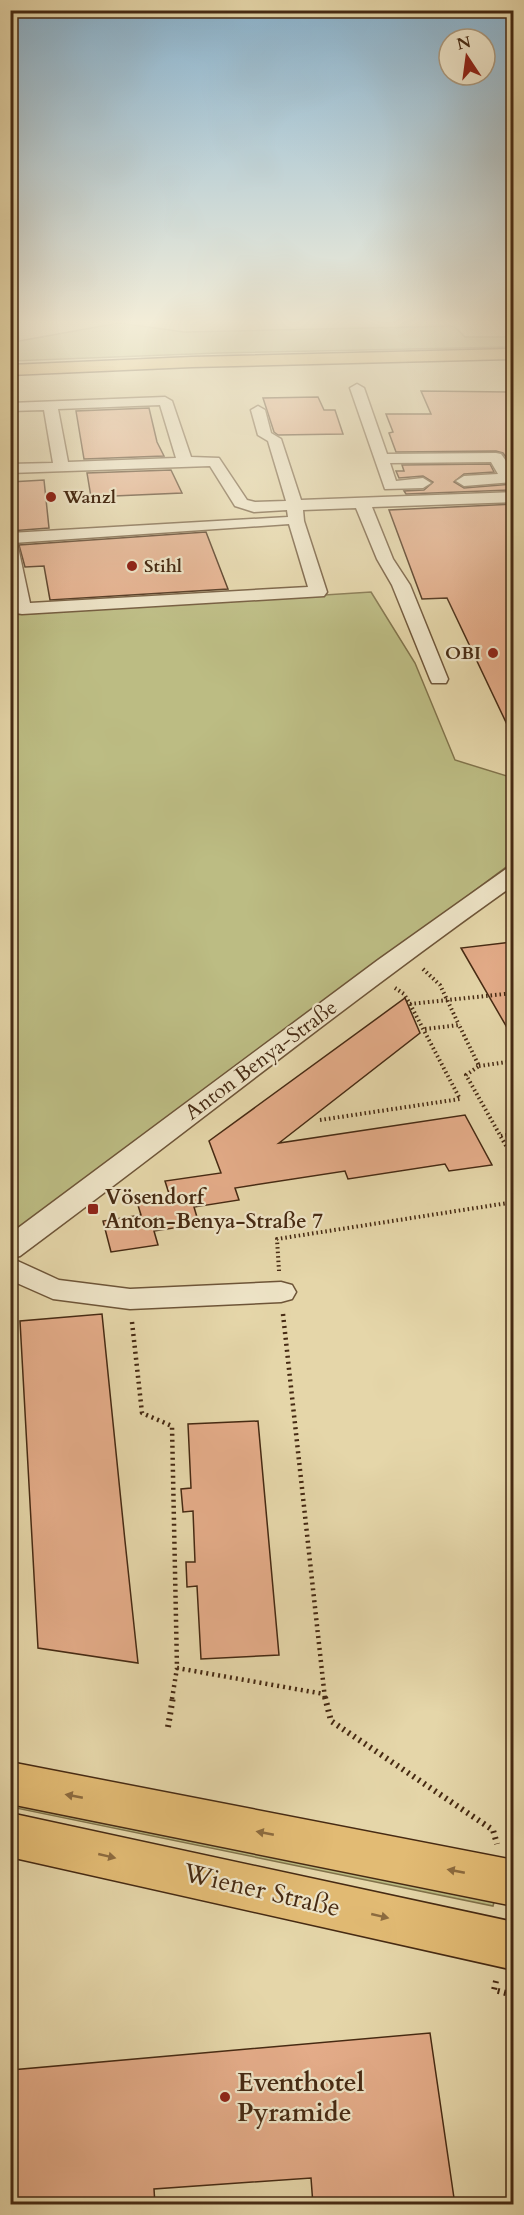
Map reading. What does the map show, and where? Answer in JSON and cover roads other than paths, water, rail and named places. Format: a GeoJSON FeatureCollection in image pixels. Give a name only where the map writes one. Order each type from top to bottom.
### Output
{"type":"FeatureCollection","features":[{"type":"Feature","properties":{"kind":"main road"},"geometry":{"type":"LineString","coordinates":[[10,1783],[511,1882]]}},
{"type":"Feature","properties":{"kind":"main road","name":"Wiener Straße"},"geometry":{"type":"LineString","coordinates":[[10,1835],[507,1945]]}},
{"type":"Feature","properties":{"kind":"street"},"geometry":{"type":"LineString","coordinates":[[53,424],[61,467]]}},
{"type":"Feature","properties":{"kind":"street"},"geometry":{"type":"LineString","coordinates":[[173,424],[185,462]]}},
{"type":"Feature","properties":{"kind":"street"},"geometry":{"type":"LineString","coordinates":[[10,547],[22,609],[318,592],[274,439],[265,435],[262,424]]}},
{"type":"Feature","properties":{"kind":"street"},"geometry":{"type":"LineString","coordinates":[[369,424],[395,501]]}},
{"type":"Feature","properties":{"kind":"street"},"geometry":{"type":"LineString","coordinates":[[381,459],[496,457],[511,477]]}},
{"type":"Feature","properties":{"kind":"street"},"geometry":{"type":"LineString","coordinates":[[10,469],[214,461],[241,502],[254,507],[296,513]]}},
{"type":"Feature","properties":{"kind":"street"},"geometry":{"type":"LineString","coordinates":[[390,486],[511,477]]}},
{"type":"Feature","properties":{"kind":"street"},"geometry":{"type":"LineString","coordinates":[[10,538],[296,513],[362,503],[513,496]]}},
{"type":"Feature","properties":{"kind":"street"},"geometry":{"type":"LineString","coordinates":[[362,503],[385,559],[401,585],[439,679]]}},
{"type":"Feature","properties":{"kind":"street","name":"Anton Benya-Straße"},"geometry":{"type":"LineString","coordinates":[[10,1249],[374,974],[513,874]]}},
{"type":"Feature","properties":{"kind":"street"},"geometry":{"type":"LineString","coordinates":[[10,1268],[53,1289],[130,1299],[280,1292]]}},
{"type":"Feature","properties":{"kind":"place","name":"Wanzl"},"geometry":{"type":"Point","coordinates":[51,497]}},
{"type":"Feature","properties":{"kind":"place","name":"Stihl"},"geometry":{"type":"Point","coordinates":[132,566]}},
{"type":"Feature","properties":{"kind":"place","name":"OBI"},"geometry":{"type":"Point","coordinates":[493,653]}},
{"type":"Feature","properties":{"kind":"place","name":"Vösendorf Anton-Benya-Straße 7"},"geometry":{"type":"Point","coordinates":[93,1209]}},
{"type":"Feature","properties":{"kind":"place","name":"Eventhotel Pyramide"},"geometry":{"type":"Point","coordinates":[225,2097]}}]}
